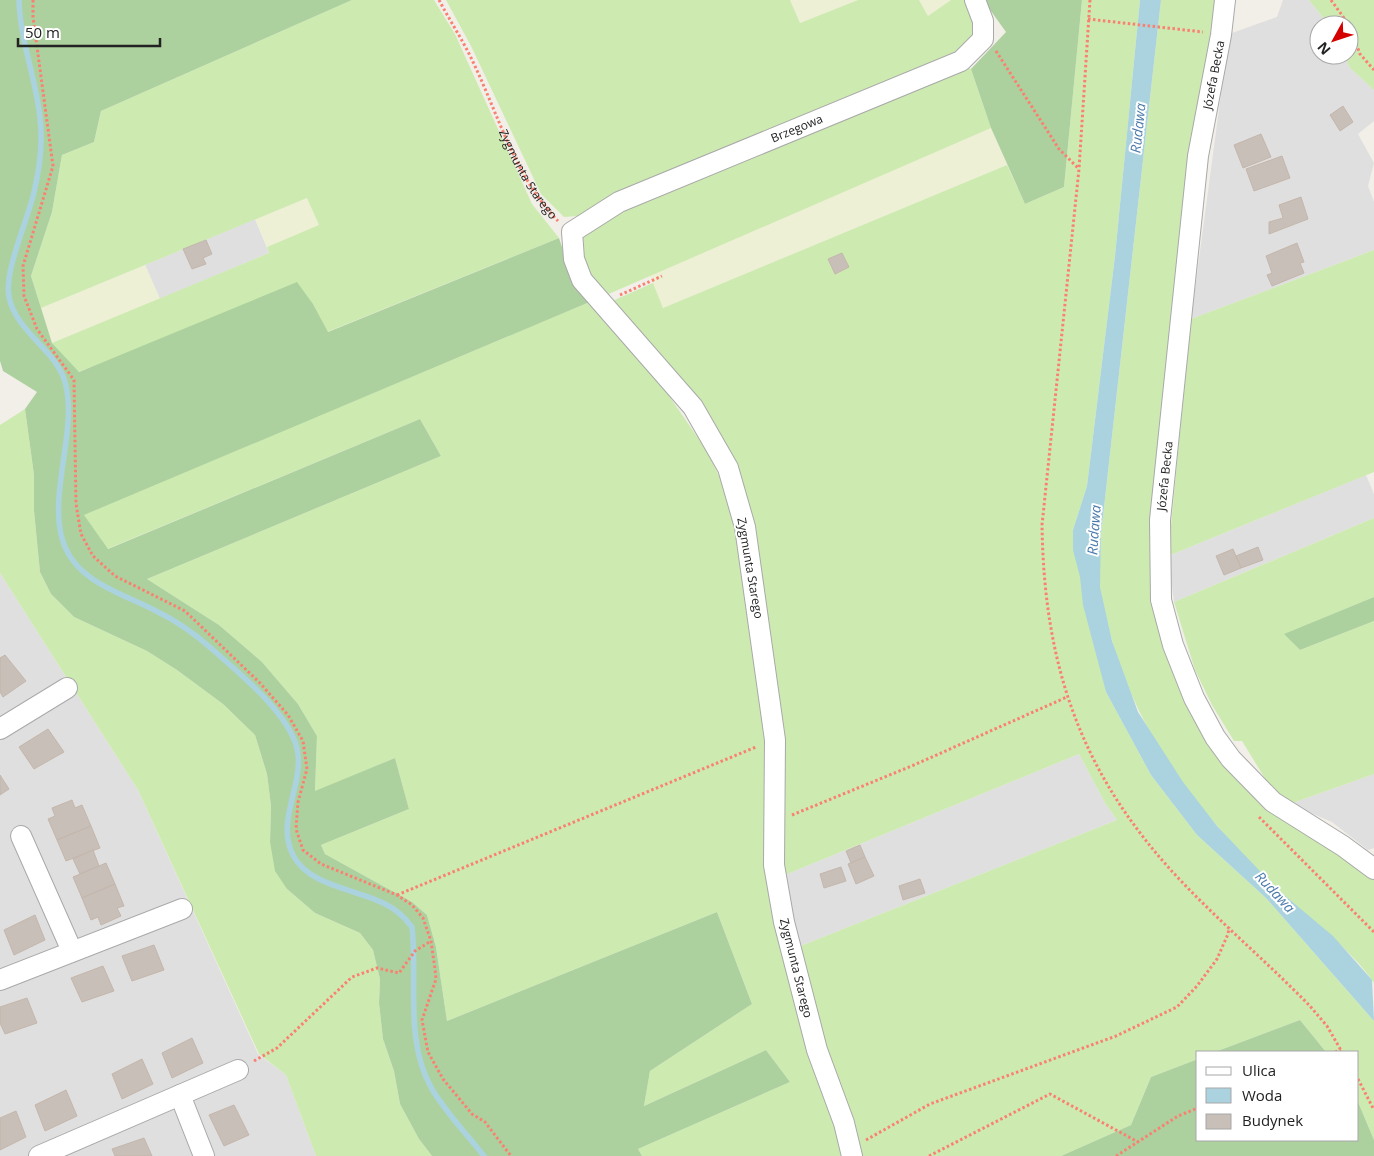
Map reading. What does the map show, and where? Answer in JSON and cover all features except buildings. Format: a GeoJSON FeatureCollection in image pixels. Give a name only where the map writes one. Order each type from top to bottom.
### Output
{"type":"FeatureCollection","features":[{"type":"Feature","properties":{"kind":"street"},"geometry":{"type":"LineString","coordinates":[[975,0],[983,21],[983,39]]}},
{"type":"Feature","properties":{"kind":"street","name":"Józefa Becka"},"geometry":{"type":"LineString","coordinates":[[1225,0],[1221,34],[1198,156],[1160,520],[1161,600],[1173,645],[1188,685],[1201,712],[1230,760],[1273,802],[1351,851],[1374,869]]}},
{"type":"Feature","properties":{"kind":"street","name":"Brzegowa"},"geometry":{"type":"LineString","coordinates":[[572,232],[619,202],[962,62],[983,39]]}},
{"type":"Feature","properties":{"kind":"street","name":"Zygmunta Starego"},"geometry":{"type":"LineString","coordinates":[[572,232],[574,259],[582,280],[693,407],[728,468],[745,527],[775,740],[774,864],[786,931],[817,1050],[844,1123],[852,1154]]}},
{"type":"Feature","properties":{"kind":"street"},"geometry":{"type":"LineString","coordinates":[[0,729],[67,688]]}},
{"type":"Feature","properties":{"kind":"street"},"geometry":{"type":"LineString","coordinates":[[21,836],[72,951]]}},
{"type":"Feature","properties":{"kind":"street"},"geometry":{"type":"LineString","coordinates":[[0,980],[182,909]]}},
{"type":"Feature","properties":{"kind":"street"},"geometry":{"type":"LineString","coordinates":[[40,1156],[238,1070]]}},
{"type":"Feature","properties":{"kind":"street"},"geometry":{"type":"LineString","coordinates":[[180,1096],[204,1156]]}},
{"type":"Feature","properties":{"kind":"path"},"geometry":{"type":"LineString","coordinates":[[33,0],[33,17],[53,166],[23,266],[24,296],[37,328],[74,380],[76,504],[81,534],[93,556],[115,576],[185,611],[260,682],[288,715],[303,741],[307,769],[298,802],[296,829],[303,850],[321,864],[397,894],[412,905],[422,918],[431,941],[436,979],[422,1020],[428,1052],[443,1079],[472,1114],[485,1122],[511,1156]]}},
{"type":"Feature","properties":{"kind":"path","name":"Zygmunta Starego"},"geometry":{"type":"LineString","coordinates":[[439,0],[473,61],[526,182],[542,205],[572,232]]}},
{"type":"Feature","properties":{"kind":"path"},"geometry":{"type":"LineString","coordinates":[[1090,0],[1078,169],[1042,525],[1043,572],[1056,657],[1067,697],[1082,736],[1129,818],[1182,882],[1310,1006],[1327,1026],[1341,1051]]}},
{"type":"Feature","properties":{"kind":"path"},"geometry":{"type":"LineString","coordinates":[[1331,0],[1342,15]]}},
{"type":"Feature","properties":{"kind":"path"},"geometry":{"type":"LineString","coordinates":[[1088,19],[1204,32],[1202,42]]}},
{"type":"Feature","properties":{"kind":"path"},"geometry":{"type":"LineString","coordinates":[[983,39],[996,50],[1059,149],[1078,169]]}},
{"type":"Feature","properties":{"kind":"path"},"geometry":{"type":"LineString","coordinates":[[1359,51],[1374,70]]}},
{"type":"Feature","properties":{"kind":"path"},"geometry":{"type":"LineString","coordinates":[[602,303],[662,276]]}},
{"type":"Feature","properties":{"kind":"path"},"geometry":{"type":"LineString","coordinates":[[773,820],[802,813],[1067,697]]}},
{"type":"Feature","properties":{"kind":"path"},"geometry":{"type":"LineString","coordinates":[[397,894],[775,740]]}},
{"type":"Feature","properties":{"kind":"path"},"geometry":{"type":"LineString","coordinates":[[1257,816],[1374,932]]}},
{"type":"Feature","properties":{"kind":"path"},"geometry":{"type":"LineString","coordinates":[[852,1154],[860,1149],[864,1141],[930,1104],[1116,1036],[1177,1007],[1197,986],[1217,959],[1228,934],[1229,926]]}},
{"type":"Feature","properties":{"kind":"path"},"geometry":{"type":"LineString","coordinates":[[238,1070],[276,1048],[352,977],[377,968],[399,973],[415,951],[431,941]]}},
{"type":"Feature","properties":{"kind":"path"},"geometry":{"type":"LineString","coordinates":[[1359,1081],[1374,1110]]}},
{"type":"Feature","properties":{"kind":"path"},"geometry":{"type":"LineString","coordinates":[[929,1156],[1050,1094],[1138,1142]]}},
{"type":"Feature","properties":{"kind":"path"},"geometry":{"type":"LineString","coordinates":[[1116,1156],[1178,1116],[1196,1109]]}},
{"type":"Feature","properties":{"kind":"shaded area"},"geometry":{"type":"Polygon","coordinates":[[[1283,0],[1309,0],[1321,15],[1309,15],[1309,65],[1349,65],[1374,90],[1374,121],[1358,134],[1374,163],[1368,186],[1374,202],[1374,250],[1191,319],[1229,34],[1277,17],[1283,0]]]}},
{"type":"Feature","properties":{"kind":"shaded area"},"geometry":{"type":"Polygon","coordinates":[[[255,219],[269,253],[160,299],[145,265],[255,219]]]}},
{"type":"Feature","properties":{"kind":"shaded area"},"geometry":{"type":"Polygon","coordinates":[[[1366,475],[1374,494],[1374,518],[1174,602],[1168,556],[1366,475]]]}},
{"type":"Feature","properties":{"kind":"shaded area"},"geometry":{"type":"Polygon","coordinates":[[[0,573],[138,790],[258,1054],[286,1075],[316,1156],[0,1156],[0,573]]]}},
{"type":"Feature","properties":{"kind":"shaded area"},"geometry":{"type":"Polygon","coordinates":[[[1079,754],[1105,803],[1117,820],[798,947],[780,877],[1079,754]]]}},
{"type":"Feature","properties":{"kind":"shaded area"},"geometry":{"type":"Polygon","coordinates":[[[1374,774],[1374,848],[1368,850],[1332,822],[1290,804],[1374,774]]]}},
{"type":"Feature","properties":{"kind":"green space"},"geometry":{"type":"Polygon","coordinates":[[[0,0],[352,0],[101,111],[94,142],[62,155],[52,212],[31,276],[52,343],[79,372],[297,282],[313,304],[328,332],[559,238],[571,275],[592,301],[84,515],[108,549],[420,419],[441,456],[147,579],[219,625],[262,662],[298,704],[317,736],[315,791],[395,758],[409,809],[321,845],[325,854],[412,902],[427,915],[436,947],[447,1021],[717,912],[752,1004],[650,1071],[644,1106],[766,1050],[790,1082],[638,1149],[642,1156],[432,1156],[419,1139],[400,1104],[394,1071],[383,1039],[379,1003],[380,979],[373,950],[360,933],[315,913],[287,889],[275,871],[270,842],[271,806],[267,774],[255,735],[223,704],[177,670],[147,651],[74,617],[51,594],[40,572],[34,511],[34,475],[25,409],[37,392],[3,371],[0,361],[0,0]]]}},
{"type":"Feature","properties":{"kind":"green space"},"geometry":{"type":"Polygon","coordinates":[[[352,0],[434,0],[455,34],[532,204],[559,238],[327,332],[313,304],[134,351],[78,372],[52,343],[269,253],[267,247],[319,225],[307,198],[41,308],[31,276],[52,212],[62,155],[94,142],[101,111],[352,0]]]}},
{"type":"Feature","properties":{"kind":"green space"},"geometry":{"type":"Polygon","coordinates":[[[446,0],[790,0],[800,23],[858,0],[919,0],[928,16],[951,0],[965,0],[973,19],[974,30],[967,48],[616,196],[578,216],[564,217],[541,194],[471,46],[446,0]]]}},
{"type":"Feature","properties":{"kind":"green space"},"geometry":{"type":"Polygon","coordinates":[[[790,0],[858,0],[800,23],[790,0]]]}},
{"type":"Feature","properties":{"kind":"green space"},"geometry":{"type":"Polygon","coordinates":[[[919,0],[951,0],[928,16],[919,0]]]}},
{"type":"Feature","properties":{"kind":"green space"},"geometry":{"type":"Polygon","coordinates":[[[983,0],[1082,0],[1064,187],[1025,204],[991,128],[971,69],[1006,32],[983,0]]]}},
{"type":"Feature","properties":{"kind":"green space"},"geometry":{"type":"Polygon","coordinates":[[[1082,0],[1140,0],[1115,256],[1087,486],[1073,530],[1073,540],[1106,692],[1151,775],[1197,835],[1266,898],[1374,1021],[1374,1140],[1359,1104],[1359,1051],[1325,1051],[1300,1020],[1218,1051],[1196,1051],[1196,1060],[1151,1077],[1131,1125],[1061,1156],[857,1156],[817,1024],[798,947],[1117,820],[1105,803],[1079,754],[780,877],[779,840],[726,459],[610,302],[653,283],[663,308],[1007,165],[1025,204],[1064,187],[1082,0]]]}},
{"type":"Feature","properties":{"kind":"green space"},"geometry":{"type":"Polygon","coordinates":[[[1161,0],[1218,0],[1156,591],[1225,756],[1374,873],[1374,983],[1364,969],[1340,945],[1276,888],[1248,860],[1220,830],[1171,766],[1150,732],[1132,696],[1118,659],[1102,599],[1100,580],[1101,534],[1161,0]]]}},
{"type":"Feature","properties":{"kind":"green space"},"geometry":{"type":"Polygon","coordinates":[[[1309,0],[1374,0],[1374,90],[1349,65],[1359,65],[1359,15],[1321,15],[1309,0]]]}},
{"type":"Feature","properties":{"kind":"green space"},"geometry":{"type":"Polygon","coordinates":[[[961,66],[971,69],[991,128],[604,296],[593,282],[583,262],[582,237],[624,207],[961,66]]]}},
{"type":"Feature","properties":{"kind":"green space"},"geometry":{"type":"Polygon","coordinates":[[[991,128],[1007,165],[663,308],[649,275],[991,128]]]}},
{"type":"Feature","properties":{"kind":"green space"},"geometry":{"type":"Polygon","coordinates":[[[308,198],[319,226],[267,247],[255,219],[308,198]]]}},
{"type":"Feature","properties":{"kind":"green space"},"geometry":{"type":"Polygon","coordinates":[[[1374,250],[1374,472],[1168,556],[1191,319],[1374,250]]]}},
{"type":"Feature","properties":{"kind":"green space"},"geometry":{"type":"Polygon","coordinates":[[[145,265],[160,299],[52,343],[41,308],[145,265]]]}},
{"type":"Feature","properties":{"kind":"green space"},"geometry":{"type":"Polygon","coordinates":[[[592,301],[656,377],[707,451],[729,497],[746,581],[764,703],[768,891],[782,956],[846,1156],[642,1156],[638,1149],[790,1082],[766,1050],[644,1106],[650,1071],[752,1004],[717,912],[447,1021],[436,947],[427,915],[412,902],[325,854],[321,845],[409,809],[395,758],[315,792],[317,736],[298,704],[262,662],[219,625],[147,579],[441,456],[420,419],[107,549],[83,515],[592,301]]]}},
{"type":"Feature","properties":{"kind":"green space"},"geometry":{"type":"Polygon","coordinates":[[[25,409],[34,475],[34,511],[40,572],[51,594],[74,617],[147,651],[177,670],[223,704],[255,735],[267,774],[271,806],[270,842],[287,889],[315,913],[360,933],[373,950],[380,979],[379,1003],[383,1039],[394,1071],[400,1104],[419,1139],[432,1156],[316,1156],[286,1075],[259,1054],[138,790],[0,573],[0,425],[25,409]]]}},
{"type":"Feature","properties":{"kind":"green space"},"geometry":{"type":"Polygon","coordinates":[[[1374,518],[1374,597],[1285,634],[1300,650],[1374,621],[1374,774],[1290,804],[1269,785],[1242,741],[1234,741],[1212,705],[1195,670],[1174,602],[1374,518]]]}},
{"type":"Feature","properties":{"kind":"green space"},"geometry":{"type":"Polygon","coordinates":[[[1374,597],[1374,621],[1300,650],[1284,634],[1374,597]]]}},
{"type":"Feature","properties":{"kind":"green space"},"geometry":{"type":"Polygon","coordinates":[[[1300,1020],[1325,1051],[1218,1051],[1300,1020]]]}},
{"type":"Feature","properties":{"kind":"green space"},"geometry":{"type":"Polygon","coordinates":[[[1196,1060],[1196,1141],[1359,1141],[1359,1104],[1374,1140],[1374,1156],[1061,1156],[1131,1125],[1151,1077],[1196,1060]]]}},
{"type":"Feature","properties":{"kind":"water","name":"Rudawa"},"geometry":{"type":"Polygon","coordinates":[[[1140,0],[1161,0],[1101,534],[1100,587],[1112,641],[1138,712],[1183,782],[1217,826],[1277,889],[1333,936],[1372,980],[1374,1021],[1266,898],[1197,835],[1151,775],[1106,692],[1083,605],[1080,577],[1073,550],[1073,530],[1087,486],[1115,256],[1140,0]]]}},
{"type":"Feature","properties":{"kind":"waterway"},"geometry":{"type":"LineString","coordinates":[[19,0],[22,30],[38,103],[41,146],[34,192],[13,259],[8,286],[13,309],[20,321],[54,361],[61,371],[65,382],[68,401],[68,421],[59,508],[60,528],[65,547],[81,570],[92,579],[171,619],[199,638],[250,683],[287,725],[298,754],[297,779],[287,830],[288,843],[293,855],[300,866],[310,874],[322,881],[387,905],[401,914],[412,927],[415,1031],[423,1070],[432,1089],[444,1106],[484,1156]]}}]}
